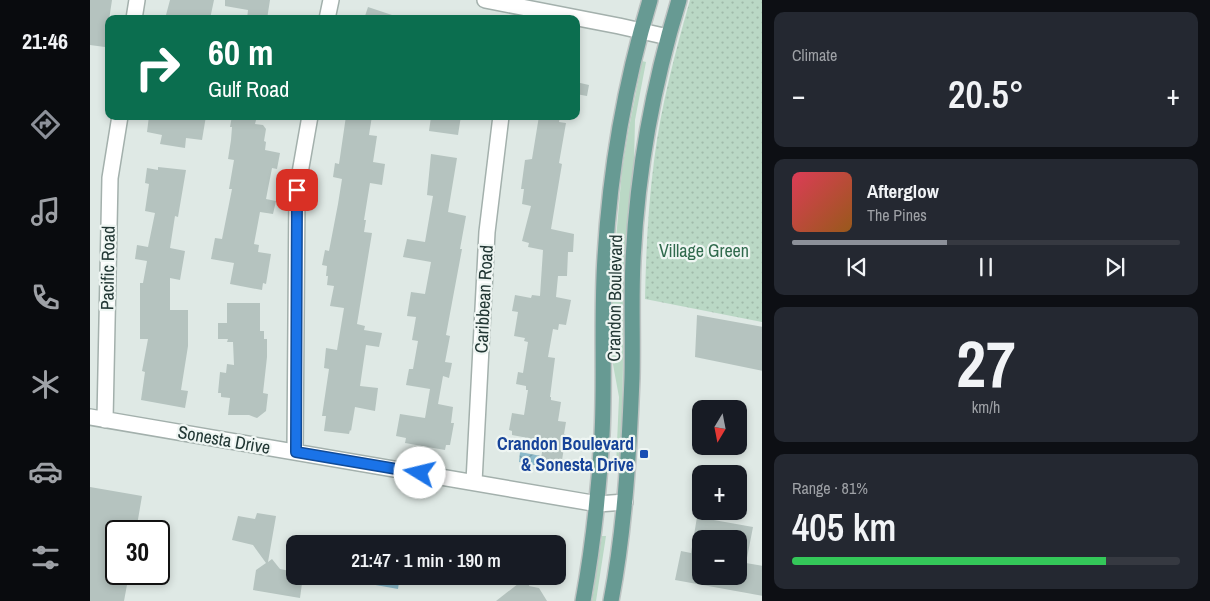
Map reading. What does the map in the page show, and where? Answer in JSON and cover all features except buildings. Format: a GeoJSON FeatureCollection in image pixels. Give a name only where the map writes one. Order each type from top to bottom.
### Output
{"type":"FeatureCollection","features":[{"type":"Feature","properties":{"kind":"main road","name":"Crandon Boulevard"},"geometry":{"type":"LineString","coordinates":[[583,601],[598,504],[602,434],[604,267],[608,211],[627,88],[640,30],[650,0]]}},
{"type":"Feature","properties":{"kind":"main road","name":"Crandon Boulevard"},"geometry":{"type":"LineString","coordinates":[[611,601],[625,502],[628,463],[632,376],[633,261],[637,210],[644,153],[658,79],[679,0]]}},
{"type":"Feature","properties":{"kind":"street"},"geometry":{"type":"LineString","coordinates":[[135,15],[137,0]]}},
{"type":"Feature","properties":{"kind":"street"},"geometry":{"type":"LineString","coordinates":[[328,15],[331,0]]}},
{"type":"Feature","properties":{"kind":"street"},"geometry":{"type":"LineString","coordinates":[[485,0],[513,12],[534,15]]}},
{"type":"Feature","properties":{"kind":"street"},"geometry":{"type":"LineString","coordinates":[[580,21],[640,30],[668,37]]}},
{"type":"Feature","properties":{"kind":"street","name":"Pacific Road"},"geometry":{"type":"LineString","coordinates":[[97,419],[110,178],[119,120]]}},
{"type":"Feature","properties":{"kind":"street"},"geometry":{"type":"LineString","coordinates":[[296,452],[297,190],[309,120]]}},
{"type":"Feature","properties":{"kind":"street","name":"Caribbean Road"},"geometry":{"type":"LineString","coordinates":[[474,482],[487,232],[501,120]]}},
{"type":"Feature","properties":{"kind":"street","name":"Sonesta Drive"},"geometry":{"type":"LineString","coordinates":[[97,419],[598,504],[625,502]]}},
{"type":"Feature","properties":{"kind":"green space","name":"Village Green"},"geometry":{"type":"Polygon","coordinates":[[[690,0],[762,0],[762,322],[645,299],[649,213],[660,120],[690,0]]]}},
{"type":"Feature","properties":{"kind":"green space"},"geometry":{"type":"Polygon","coordinates":[[[642,61],[646,62],[635,120],[634,164],[625,247],[622,423],[620,466],[616,466],[619,397],[612,359],[612,285],[622,170],[642,61]]]}},
{"type":"Feature","properties":{"kind":"green space"},"geometry":{"type":"Polygon","coordinates":[[[602,536],[606,536],[596,601],[592,601],[602,536]]]}},
{"type":"Feature","properties":{"kind":"water"},"geometry":{"type":"Polygon","coordinates":[[[520,452],[541,456],[539,466],[519,462],[520,452]]]}},
{"type":"Feature","properties":{"kind":"water"},"geometry":{"type":"Polygon","coordinates":[[[376,585],[399,585],[398,589],[376,585]]]}},
{"type":"Feature","properties":{"kind":"place","name":"Crandon Boulevard & Sonesta Drive"},"geometry":{"type":"Point","coordinates":[644,454]}},
{"type":"Feature","properties":{"kind":"route"},"geometry":{"type":"LineString","coordinates":[[297,190],[296,452],[420,473]]}}]}
